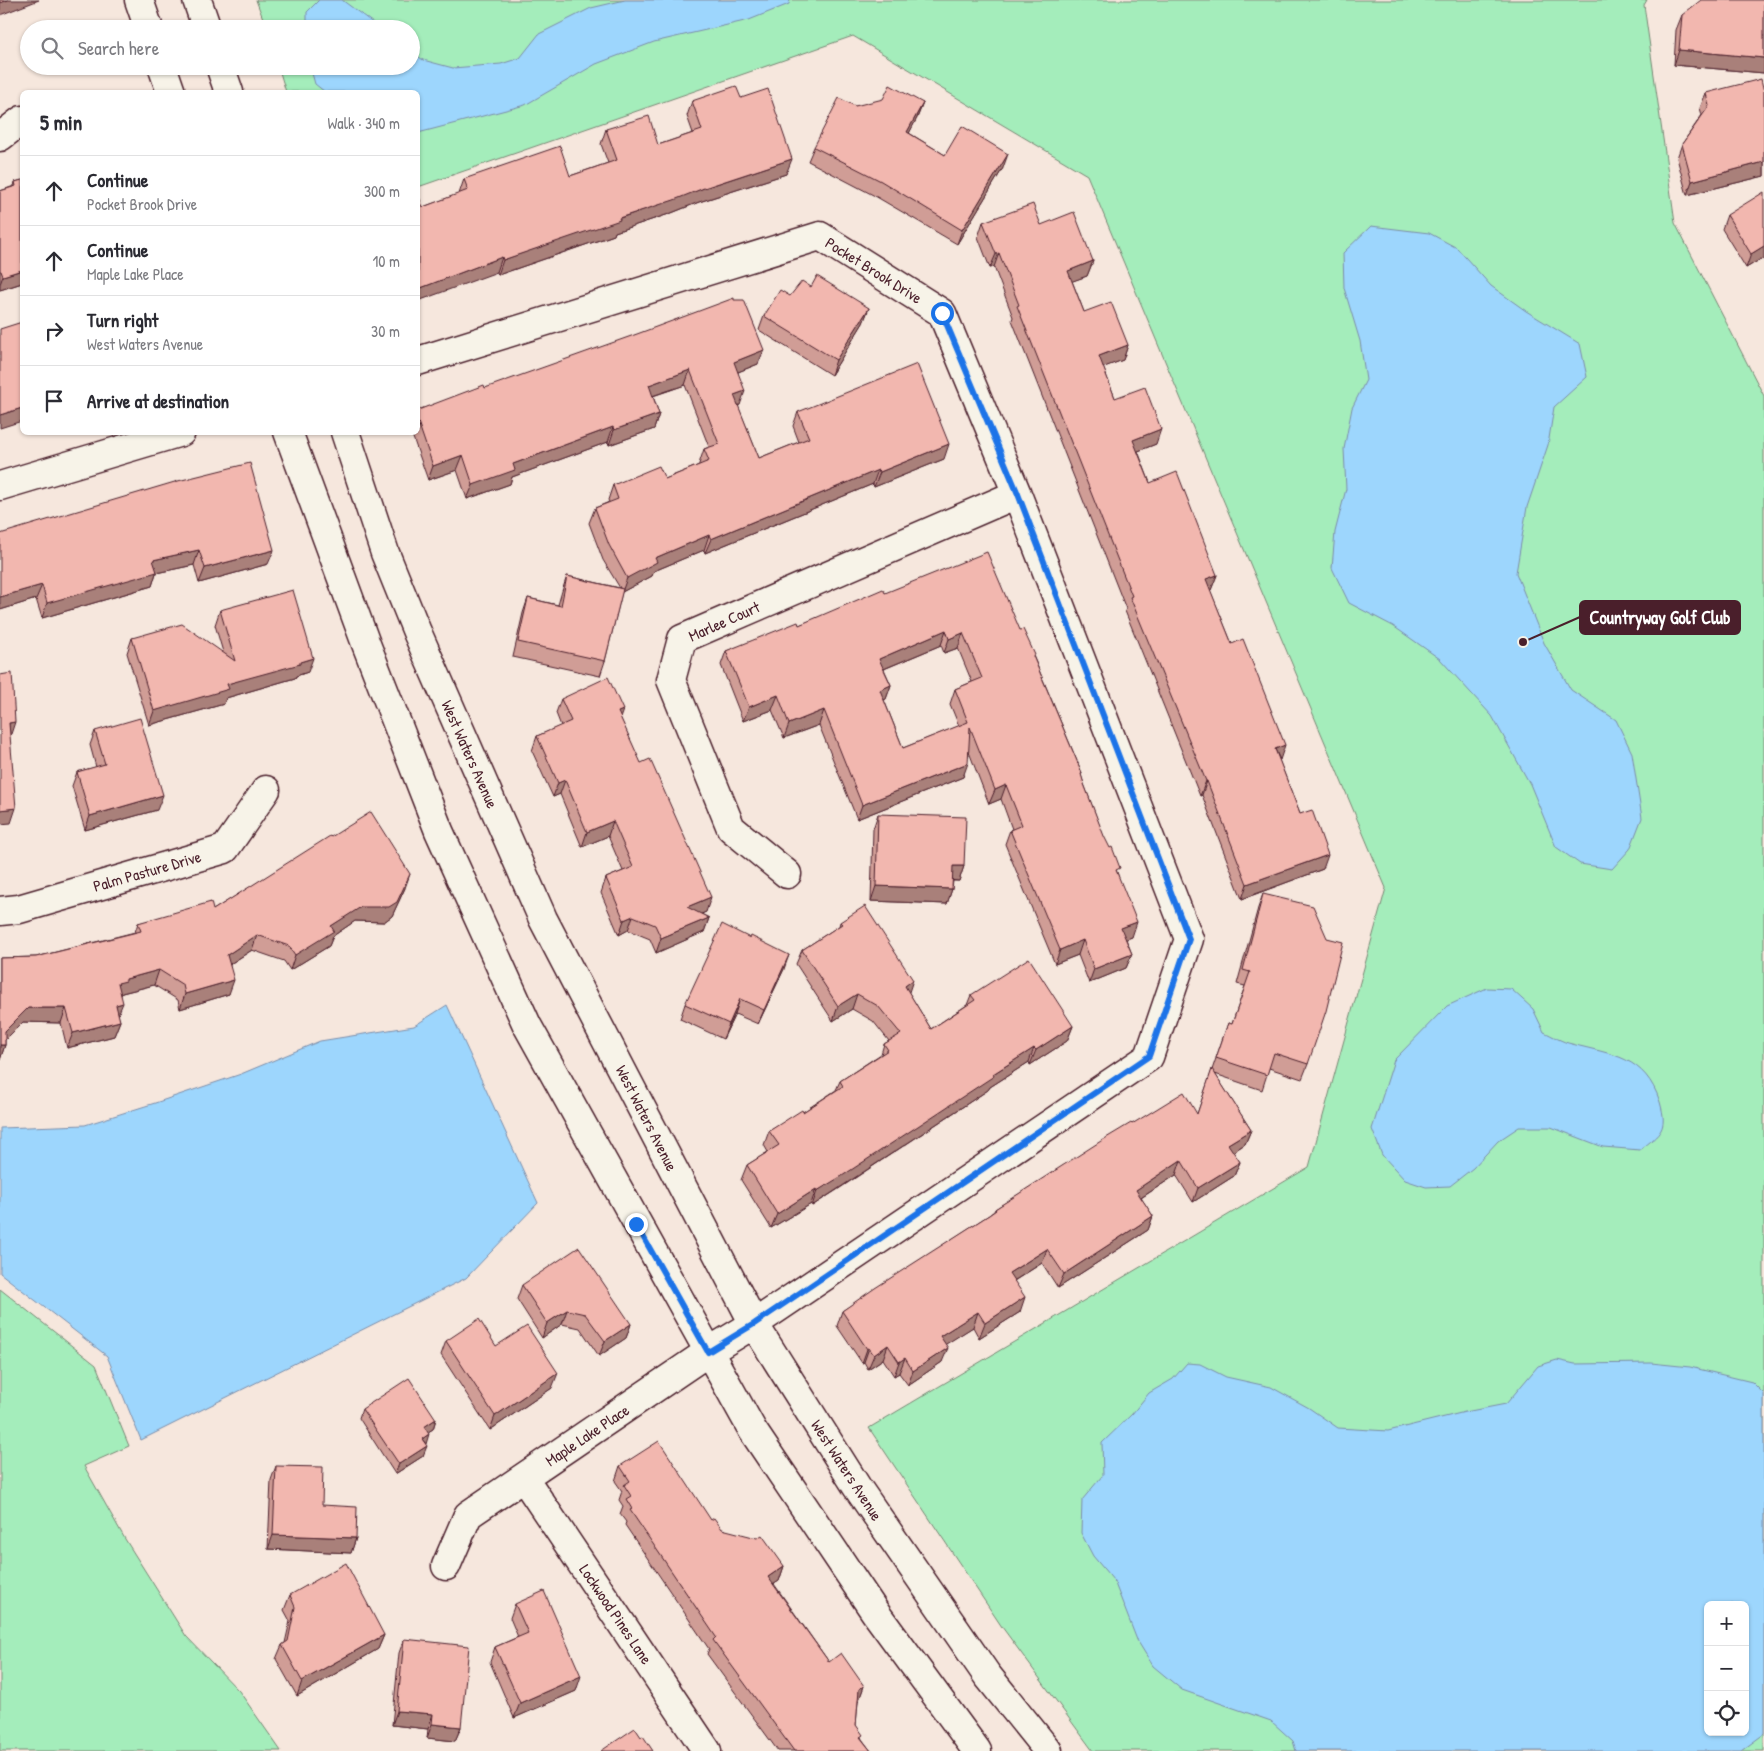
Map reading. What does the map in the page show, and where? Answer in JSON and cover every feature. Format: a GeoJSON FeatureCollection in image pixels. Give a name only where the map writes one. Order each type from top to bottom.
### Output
{"type":"FeatureCollection","features":[{"type":"Feature","properties":{"kind":"street"},"geometry":{"type":"LineString","coordinates":[[139,0],[146,20]]}},
{"type":"Feature","properties":{"kind":"street"},"geometry":{"type":"LineString","coordinates":[[197,0],[204,20]]}},
{"type":"Feature","properties":{"kind":"street"},"geometry":{"type":"LineString","coordinates":[[165,75],[170,90]]}},
{"type":"Feature","properties":{"kind":"street"},"geometry":{"type":"LineString","coordinates":[[223,75],[228,90]]}},
{"type":"Feature","properties":{"kind":"street"},"geometry":{"type":"LineString","coordinates":[[0,137],[20,122]]}},
{"type":"Feature","properties":{"kind":"street","name":"Pocket Brook Drive"},"geometry":{"type":"LineString","coordinates":[[420,360],[820,236],[942,313],[1018,494],[1189,939],[1149,1056],[754,1324]]}},
{"type":"Feature","properties":{"kind":"street"},"geometry":{"type":"LineString","coordinates":[[0,486],[172,435]]}},
{"type":"Feature","properties":{"kind":"street"},"geometry":{"type":"LineString","coordinates":[[289,435],[366,644],[439,832],[523,1017],[752,1432],[875,1612],[977,1751]]}},
{"type":"Feature","properties":{"kind":"street","name":"West Waters Avenue"},"geometry":{"type":"LineString","coordinates":[[346,435],[385,553],[417,632],[543,919],[754,1324],[862,1495],[987,1675],[1048,1751]]}},
{"type":"Feature","properties":{"kind":"street","name":"Marlee Court"},"geometry":{"type":"LineString","coordinates":[[787,874],[731,828],[670,680],[682,639],[1018,494]]}},
{"type":"Feature","properties":{"kind":"street","name":"Palm Pasture Drive"},"geometry":{"type":"LineString","coordinates":[[0,911],[19,909],[225,849],[266,790]]}},
{"type":"Feature","properties":{"kind":"street","name":"Maple Lake Place"},"geometry":{"type":"LineString","coordinates":[[446,1566],[468,1515],[708,1352],[754,1324]]}},
{"type":"Feature","properties":{"kind":"street","name":"Lockwood Pines Lane"},"geometry":{"type":"LineString","coordinates":[[524,1478],[707,1751]]}},
{"type":"Feature","properties":{"kind":"green space"},"geometry":{"type":"Polygon","coordinates":[[[256,0],[1647,0],[1644,5],[1675,223],[1764,396],[1764,1751],[1093,1751],[1002,1627],[869,1428],[1309,1167],[1386,888],[1087,175],[853,36],[420,186],[420,90],[285,90],[281,75],[420,75],[420,20],[264,20],[256,0]]]}},
{"type":"Feature","properties":{"kind":"green space"},"geometry":{"type":"Polygon","coordinates":[[[0,1289],[96,1365],[129,1446],[84,1466],[125,1539],[186,1636],[239,1691],[281,1751],[0,1751],[0,1289]]]}},
{"type":"Feature","properties":{"kind":"water"},"geometry":{"type":"Polygon","coordinates":[[[319,0],[342,0],[369,20],[307,20],[307,12],[319,0]]]}},
{"type":"Feature","properties":{"kind":"water"},"geometry":{"type":"Polygon","coordinates":[[[625,0],[790,0],[789,4],[749,20],[654,42],[596,64],[525,105],[420,132],[420,90],[322,90],[315,84],[312,75],[420,75],[420,58],[453,68],[501,64],[520,58],[539,34],[591,8],[625,0]]]}},
{"type":"Feature","properties":{"kind":"water"},"geometry":{"type":"Polygon","coordinates":[[[1371,226],[1429,233],[1457,248],[1491,286],[1526,311],[1580,344],[1587,377],[1554,407],[1548,445],[1527,507],[1516,573],[1544,643],[1571,690],[1616,720],[1632,753],[1642,818],[1630,849],[1612,869],[1580,864],[1556,847],[1530,784],[1492,716],[1440,659],[1393,626],[1349,603],[1332,568],[1335,532],[1346,489],[1344,449],[1352,408],[1366,380],[1360,341],[1344,288],[1343,253],[1371,226]]]}},
{"type":"Feature","properties":{"kind":"water"},"geometry":{"type":"Polygon","coordinates":[[[1487,988],[1511,989],[1533,1009],[1544,1032],[1568,1043],[1614,1055],[1636,1066],[1646,1075],[1654,1087],[1660,1102],[1663,1125],[1658,1135],[1640,1150],[1603,1147],[1551,1127],[1519,1127],[1498,1141],[1473,1168],[1450,1186],[1426,1187],[1405,1180],[1382,1155],[1372,1129],[1394,1060],[1447,1006],[1487,988]]]}},
{"type":"Feature","properties":{"kind":"water"},"geometry":{"type":"Polygon","coordinates":[[[447,1005],[538,1203],[466,1278],[141,1440],[107,1356],[0,1273],[0,1128],[85,1125],[241,1074],[320,1041],[414,1026],[447,1005]]]}},
{"type":"Feature","properties":{"kind":"water"},"geometry":{"type":"Polygon","coordinates":[[[1557,1360],[1575,1364],[1651,1363],[1690,1367],[1752,1382],[1764,1394],[1764,1734],[1741,1751],[1296,1751],[1293,1741],[1271,1721],[1182,1690],[1153,1666],[1137,1640],[1114,1581],[1093,1556],[1081,1533],[1082,1500],[1103,1475],[1102,1443],[1132,1414],[1149,1393],[1173,1379],[1187,1363],[1200,1364],[1226,1377],[1271,1387],[1309,1408],[1338,1428],[1388,1431],[1506,1404],[1538,1366],[1557,1360]]]}},
{"type":"Feature","properties":{"kind":"building"},"geometry":{"type":"Polygon","coordinates":[[[1701,0],[1764,0],[1764,58],[1679,50],[1682,15],[1701,0]]]}},
{"type":"Feature","properties":{"kind":"building"},"geometry":{"type":"Polygon","coordinates":[[[1761,79],[1764,92],[1764,162],[1692,181],[1682,144],[1709,106],[1706,93],[1761,79]]]}},
{"type":"Feature","properties":{"kind":"building"},"geometry":{"type":"Polygon","coordinates":[[[890,85],[923,103],[907,132],[945,155],[962,126],[1008,154],[962,230],[881,181],[814,147],[839,98],[855,106],[883,99],[890,85]]]}},
{"type":"Feature","properties":{"kind":"building"},"geometry":{"type":"Polygon","coordinates":[[[736,86],[741,98],[768,89],[792,159],[704,188],[619,218],[620,220],[503,260],[502,257],[420,288],[420,200],[423,207],[468,190],[464,179],[560,146],[570,176],[617,160],[606,129],[649,116],[658,145],[702,130],[692,101],[736,86]]]}},
{"type":"Feature","properties":{"kind":"building"},"geometry":{"type":"Polygon","coordinates":[[[20,181],[20,271],[3,276],[0,271],[0,191],[16,186],[15,182],[20,181]]]}},
{"type":"Feature","properties":{"kind":"building"},"geometry":{"type":"Polygon","coordinates":[[[1764,192],[1764,246],[1751,254],[1727,215],[1764,192]]]}},
{"type":"Feature","properties":{"kind":"building"},"geometry":{"type":"Polygon","coordinates":[[[1033,204],[1041,225],[1074,212],[1093,261],[1068,271],[1084,312],[1111,302],[1128,345],[1099,356],[1115,398],[1145,387],[1161,429],[1133,440],[1150,483],[1177,472],[1217,575],[1206,579],[1232,644],[1243,639],[1285,745],[1275,749],[1300,814],[1312,810],[1328,855],[1247,884],[1207,781],[1130,597],[1132,596],[1017,306],[1019,305],[999,253],[996,254],[983,222],[1033,204]]]}},
{"type":"Feature","properties":{"kind":"building"},"geometry":{"type":"Polygon","coordinates":[[[817,276],[869,308],[836,360],[764,316],[780,290],[790,296],[802,281],[811,287],[817,276]]]}},
{"type":"Feature","properties":{"kind":"building"},"geometry":{"type":"Polygon","coordinates":[[[734,298],[734,300],[744,300],[764,350],[734,362],[745,391],[734,395],[759,458],[809,438],[798,412],[917,364],[949,444],[880,472],[878,470],[711,539],[709,535],[655,558],[657,562],[627,578],[609,545],[595,508],[618,499],[613,485],[659,466],[665,479],[709,461],[704,449],[719,444],[690,370],[649,385],[659,414],[614,430],[613,427],[513,464],[515,470],[473,485],[463,455],[433,466],[420,428],[420,409],[484,385],[485,388],[734,298]]]}},
{"type":"Feature","properties":{"kind":"building"},"geometry":{"type":"Polygon","coordinates":[[[20,323],[20,409],[0,415],[0,329],[20,323]]]}},
{"type":"Feature","properties":{"kind":"building"},"geometry":{"type":"Polygon","coordinates":[[[250,463],[274,550],[205,568],[199,550],[153,560],[157,572],[47,603],[42,585],[0,597],[0,534],[178,481],[250,463]]]}},
{"type":"Feature","properties":{"kind":"building"},"geometry":{"type":"Polygon","coordinates":[[[987,552],[1020,630],[1023,629],[1035,655],[1033,656],[1082,773],[1084,784],[1104,836],[1110,848],[1112,847],[1120,868],[1116,870],[1137,922],[1121,928],[1132,954],[1094,969],[1083,940],[1060,950],[1010,830],[1022,825],[1006,785],[995,790],[970,727],[968,763],[862,805],[824,710],[789,724],[778,695],[749,707],[726,651],[798,622],[799,625],[883,589],[885,593],[987,552]],[[946,630],[879,659],[891,685],[880,690],[903,748],[968,722],[955,689],[982,678],[963,633],[949,639],[946,630]]]}},
{"type":"Feature","properties":{"kind":"building"},"geometry":{"type":"Polygon","coordinates":[[[567,576],[623,589],[605,661],[518,642],[528,598],[561,606],[567,576]]]}},
{"type":"Feature","properties":{"kind":"building"},"geometry":{"type":"Polygon","coordinates":[[[293,590],[313,658],[300,662],[300,664],[227,684],[229,689],[154,711],[132,638],[182,624],[235,661],[220,610],[293,590]]]}},
{"type":"Feature","properties":{"kind":"building"},"geometry":{"type":"Polygon","coordinates":[[[12,673],[15,722],[9,723],[16,808],[0,810],[0,675],[12,673]]]}},
{"type":"Feature","properties":{"kind":"building"},"geometry":{"type":"Polygon","coordinates":[[[608,677],[623,710],[618,712],[641,763],[650,759],[711,897],[687,907],[709,918],[661,938],[655,925],[633,916],[624,920],[606,878],[633,867],[613,821],[587,832],[565,780],[558,783],[537,736],[571,721],[561,699],[608,677]]]}},
{"type":"Feature","properties":{"kind":"building"},"geometry":{"type":"Polygon","coordinates":[[[140,718],[163,795],[90,816],[77,772],[105,764],[95,731],[140,718]]]}},
{"type":"Feature","properties":{"kind":"building"},"geometry":{"type":"Polygon","coordinates":[[[371,812],[410,874],[397,902],[389,907],[361,907],[331,926],[334,931],[295,955],[289,946],[257,935],[227,955],[234,980],[185,994],[183,985],[159,970],[126,979],[126,981],[118,983],[123,1003],[116,1005],[120,1021],[73,1033],[66,1008],[28,1008],[5,1031],[5,1045],[0,1045],[0,958],[36,957],[141,931],[138,923],[211,902],[213,910],[371,812]]]}},
{"type":"Feature","properties":{"kind":"building"},"geometry":{"type":"Polygon","coordinates":[[[878,814],[966,817],[964,866],[953,866],[952,889],[876,886],[878,814]]]}},
{"type":"Feature","properties":{"kind":"building"},"geometry":{"type":"Polygon","coordinates":[[[1263,894],[1313,906],[1327,938],[1343,942],[1326,1011],[1308,1064],[1274,1053],[1267,1075],[1216,1058],[1228,1023],[1232,1024],[1250,972],[1243,970],[1263,894]]]}},
{"type":"Feature","properties":{"kind":"building"},"geometry":{"type":"Polygon","coordinates":[[[865,906],[913,980],[905,986],[931,1029],[975,1000],[971,995],[1029,958],[1073,1026],[1036,1050],[1034,1048],[993,1074],[994,1076],[842,1176],[817,1191],[816,1189],[777,1214],[747,1165],[779,1145],[769,1131],[843,1086],[840,1081],[888,1050],[884,1044],[901,1034],[878,1006],[857,994],[838,1006],[802,950],[842,924],[840,922],[865,906]]]}},
{"type":"Feature","properties":{"kind":"building"},"geometry":{"type":"Polygon","coordinates":[[[722,924],[789,955],[764,1010],[740,999],[729,1024],[685,1004],[722,924]]]}},
{"type":"Feature","properties":{"kind":"building"},"geometry":{"type":"Polygon","coordinates":[[[1212,1069],[1251,1130],[1228,1144],[1240,1162],[1198,1188],[1181,1160],[1136,1190],[1153,1216],[1064,1274],[1047,1249],[1009,1273],[1025,1297],[985,1323],[978,1312],[940,1336],[948,1348],[913,1371],[905,1358],[899,1362],[888,1345],[874,1355],[869,1348],[867,1349],[842,1311],[1101,1141],[1184,1092],[1197,1114],[1212,1069]]]}},
{"type":"Feature","properties":{"kind":"building"},"geometry":{"type":"Polygon","coordinates":[[[579,1247],[631,1324],[605,1341],[585,1314],[567,1310],[547,1323],[522,1285],[579,1247]]]}},
{"type":"Feature","properties":{"kind":"building"},"geometry":{"type":"Polygon","coordinates":[[[479,1319],[496,1346],[527,1326],[558,1373],[495,1416],[446,1341],[479,1319]]]}},
{"type":"Feature","properties":{"kind":"building"},"geometry":{"type":"Polygon","coordinates":[[[409,1378],[436,1419],[424,1427],[429,1434],[422,1439],[427,1446],[399,1464],[362,1409],[409,1378]]]}},
{"type":"Feature","properties":{"kind":"building"},"geometry":{"type":"Polygon","coordinates":[[[659,1441],[711,1520],[714,1518],[722,1529],[757,1538],[762,1535],[784,1566],[768,1577],[829,1662],[841,1653],[864,1686],[859,1689],[856,1725],[863,1735],[860,1737],[871,1751],[794,1751],[713,1640],[716,1637],[630,1510],[632,1509],[626,1499],[631,1496],[624,1485],[630,1481],[620,1466],[659,1441]]]}},
{"type":"Feature","properties":{"kind":"building"},"geometry":{"type":"Polygon","coordinates":[[[276,1466],[323,1467],[322,1505],[357,1507],[356,1538],[273,1535],[276,1466]]]}},
{"type":"Feature","properties":{"kind":"building"},"geometry":{"type":"Polygon","coordinates":[[[346,1563],[384,1635],[302,1681],[282,1645],[288,1641],[295,1607],[290,1595],[346,1563]]]}},
{"type":"Feature","properties":{"kind":"building"},"geometry":{"type":"Polygon","coordinates":[[[544,1591],[581,1676],[520,1703],[495,1647],[528,1633],[515,1604],[544,1591]]]}},
{"type":"Feature","properties":{"kind":"building"},"geometry":{"type":"Polygon","coordinates":[[[404,1639],[469,1646],[461,1727],[432,1724],[433,1714],[397,1711],[404,1639]]]}},
{"type":"Feature","properties":{"kind":"building"},"geometry":{"type":"Polygon","coordinates":[[[635,1728],[653,1751],[601,1751],[635,1728]]]}},
{"type":"Feature","properties":{"kind":"place","name":"Countryway Golf Club"},"geometry":{"type":"Point","coordinates":[1523,642]}},
{"type":"Feature","properties":{"kind":"route"},"geometry":{"type":"LineString","coordinates":[[636,1224],[708,1352],[754,1324],[1149,1056],[1189,939],[1018,494],[942,313]]}}]}
